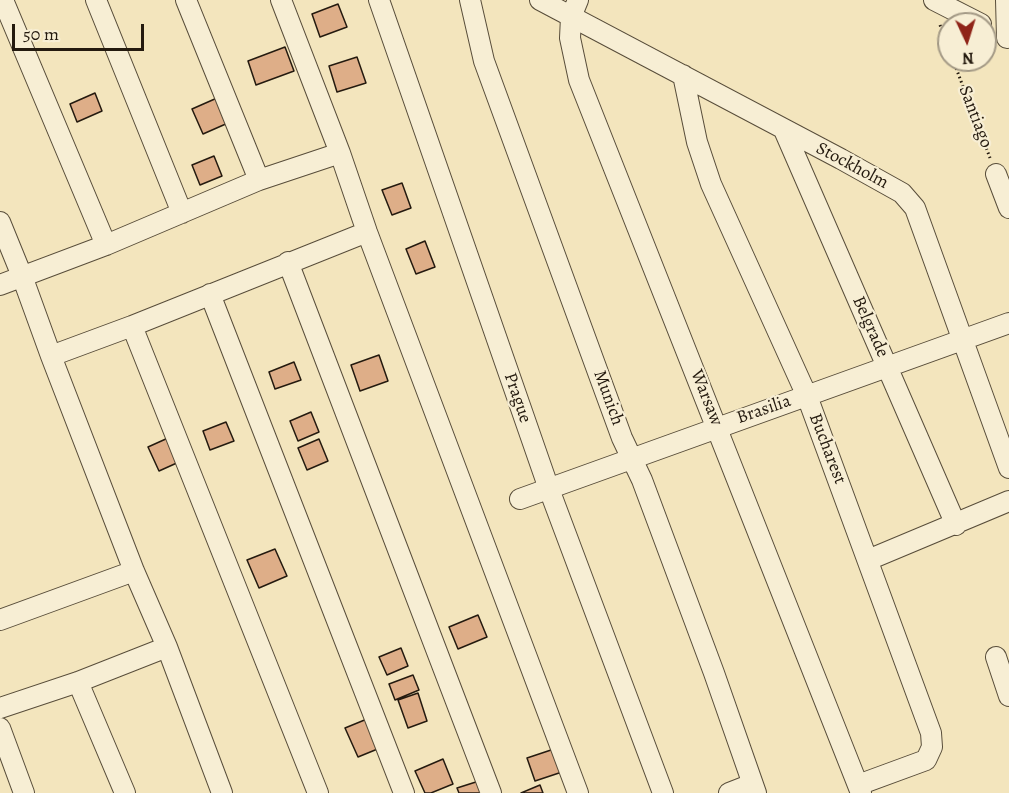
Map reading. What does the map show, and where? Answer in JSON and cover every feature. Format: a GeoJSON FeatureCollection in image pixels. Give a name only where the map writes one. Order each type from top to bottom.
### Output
{"type":"FeatureCollection","features":[{"type":"Feature","properties":{"kind":"street"},"geometry":{"type":"LineString","coordinates":[[3,0],[106,244]]}},
{"type":"Feature","properties":{"kind":"street"},"geometry":{"type":"LineString","coordinates":[[96,0],[182,213]]}},
{"type":"Feature","properties":{"kind":"street"},"geometry":{"type":"LineString","coordinates":[[186,0],[259,180]]}},
{"type":"Feature","properties":{"kind":"street"},"geometry":{"type":"LineString","coordinates":[[281,0],[578,793]]}},
{"type":"Feature","properties":{"kind":"street","name":"Prague"},"geometry":{"type":"LineString","coordinates":[[379,0],[549,489],[663,793]]}},
{"type":"Feature","properties":{"kind":"street","name":"Munich"},"geometry":{"type":"LineString","coordinates":[[470,0],[484,61],[622,438],[633,459],[714,674],[754,789]]}},
{"type":"Feature","properties":{"kind":"street","name":"Stockholm"},"geometry":{"type":"LineString","coordinates":[[540,0],[574,8],[683,75],[902,193],[915,208],[1009,468]]}},
{"type":"Feature","properties":{"kind":"street"},"geometry":{"type":"LineString","coordinates":[[934,0],[958,12]]}},
{"type":"Feature","properties":{"kind":"street"},"geometry":{"type":"LineString","coordinates":[[1006,0],[1008,38]]}},
{"type":"Feature","properties":{"kind":"street","name":"Warsaw"},"geometry":{"type":"LineString","coordinates":[[574,8],[570,38],[579,80],[860,789]]}},
{"type":"Feature","properties":{"kind":"street","name":"Bucharest"},"geometry":{"type":"LineString","coordinates":[[683,75],[697,142],[711,184],[807,396],[931,733],[932,747],[926,760],[860,789]]}},
{"type":"Feature","properties":{"kind":"street","name":"Belgrade"},"geometry":{"type":"LineString","coordinates":[[784,130],[956,525]]}},
{"type":"Feature","properties":{"kind":"street"},"geometry":{"type":"LineString","coordinates":[[0,285],[106,244],[259,180],[340,153]]}},
{"type":"Feature","properties":{"kind":"street"},"geometry":{"type":"LineString","coordinates":[[996,174],[1009,208]]}},
{"type":"Feature","properties":{"kind":"street"},"geometry":{"type":"LineString","coordinates":[[0,222],[222,793]]}},
{"type":"Feature","properties":{"kind":"street"},"geometry":{"type":"LineString","coordinates":[[51,356],[368,232]]}},
{"type":"Feature","properties":{"kind":"street"},"geometry":{"type":"LineString","coordinates":[[288,262],[492,793]]}},
{"type":"Feature","properties":{"kind":"street"},"geometry":{"type":"LineString","coordinates":[[210,294],[404,793]]}},
{"type":"Feature","properties":{"kind":"street","name":"Brasilia"},"geometry":{"type":"LineString","coordinates":[[520,499],[717,426],[1009,323]]}},
{"type":"Feature","properties":{"kind":"street"},"geometry":{"type":"LineString","coordinates":[[132,326],[318,793]]}},
{"type":"Feature","properties":{"kind":"street"},"geometry":{"type":"LineString","coordinates":[[868,560],[1009,501]]}},
{"type":"Feature","properties":{"kind":"street"},"geometry":{"type":"LineString","coordinates":[[0,620],[134,571]]}},
{"type":"Feature","properties":{"kind":"street"},"geometry":{"type":"LineString","coordinates":[[0,708],[78,682],[167,647]]}},
{"type":"Feature","properties":{"kind":"street"},"geometry":{"type":"LineString","coordinates":[[996,657],[1009,696]]}},
{"type":"Feature","properties":{"kind":"street"},"geometry":{"type":"LineString","coordinates":[[78,682],[125,793]]}},
{"type":"Feature","properties":{"kind":"street"},"geometry":{"type":"LineString","coordinates":[[0,728],[20,792]]}},
{"type":"Feature","properties":{"kind":"street"},"geometry":{"type":"LineString","coordinates":[[729,793],[754,789]]}},
{"type":"Feature","properties":{"kind":"path","name":"Santiago"},"geometry":{"type":"LineString","coordinates":[[958,72],[996,174]]}},
{"type":"Feature","properties":{"kind":"building"},"geometry":{"type":"Polygon","coordinates":[[[338,4],[347,27],[320,37],[312,14],[338,4]]]}},
{"type":"Feature","properties":{"kind":"building"},"geometry":{"type":"Polygon","coordinates":[[[285,47],[294,71],[256,85],[248,61],[285,47]]]}},
{"type":"Feature","properties":{"kind":"building"},"geometry":{"type":"Polygon","coordinates":[[[357,57],[366,83],[337,92],[329,66],[357,57]]]}},
{"type":"Feature","properties":{"kind":"building"},"geometry":{"type":"Polygon","coordinates":[[[95,93],[102,111],[77,122],[70,104],[95,93]]]}},
{"type":"Feature","properties":{"kind":"building"},"geometry":{"type":"Polygon","coordinates":[[[217,98],[228,123],[203,134],[192,109],[217,98]]]}},
{"type":"Feature","properties":{"kind":"building"},"geometry":{"type":"Polygon","coordinates":[[[214,156],[222,176],[200,185],[192,165],[214,156]]]}},
{"type":"Feature","properties":{"kind":"building"},"geometry":{"type":"Polygon","coordinates":[[[402,183],[411,208],[392,215],[382,190],[402,183]]]}},
{"type":"Feature","properties":{"kind":"building"},"geometry":{"type":"Polygon","coordinates":[[[425,241],[435,267],[416,274],[406,249],[425,241]]]}},
{"type":"Feature","properties":{"kind":"building"},"geometry":{"type":"Polygon","coordinates":[[[379,355],[388,381],[360,391],[351,365],[379,355]]]}},
{"type":"Feature","properties":{"kind":"building"},"geometry":{"type":"Polygon","coordinates":[[[294,362],[301,380],[275,389],[269,372],[294,362]]]}},
{"type":"Feature","properties":{"kind":"building"},"geometry":{"type":"Polygon","coordinates":[[[311,412],[319,432],[298,441],[290,421],[311,412]]]}},
{"type":"Feature","properties":{"kind":"building"},"geometry":{"type":"Polygon","coordinates":[[[226,422],[234,441],[210,450],[203,431],[226,422]]]}},
{"type":"Feature","properties":{"kind":"building"},"geometry":{"type":"Polygon","coordinates":[[[168,438],[179,462],[159,471],[148,447],[168,438]]]}},
{"type":"Feature","properties":{"kind":"building"},"geometry":{"type":"Polygon","coordinates":[[[319,439],[328,461],[307,470],[298,448],[319,439]]]}},
{"type":"Feature","properties":{"kind":"building"},"geometry":{"type":"Polygon","coordinates":[[[275,549],[287,576],[259,588],[247,560],[275,549]]]}},
{"type":"Feature","properties":{"kind":"building"},"geometry":{"type":"Polygon","coordinates":[[[478,615],[487,637],[458,649],[449,627],[478,615]]]}},
{"type":"Feature","properties":{"kind":"building"},"geometry":{"type":"Polygon","coordinates":[[[401,648],[408,666],[387,675],[379,657],[401,648]]]}},
{"type":"Feature","properties":{"kind":"building"},"geometry":{"type":"Polygon","coordinates":[[[413,675],[419,690],[395,700],[389,684],[413,675]]]}},
{"type":"Feature","properties":{"kind":"building"},"geometry":{"type":"Polygon","coordinates":[[[418,693],[427,721],[408,728],[398,700],[418,693]]]}},
{"type":"Feature","properties":{"kind":"building"},"geometry":{"type":"Polygon","coordinates":[[[367,719],[380,748],[358,757],[345,728],[367,719]]]}},
{"type":"Feature","properties":{"kind":"building"},"geometry":{"type":"Polygon","coordinates":[[[554,749],[562,772],[535,781],[527,758],[554,749]]]}},
{"type":"Feature","properties":{"kind":"building"},"geometry":{"type":"Polygon","coordinates":[[[443,759],[453,784],[431,793],[425,793],[415,771],[443,759]]]}},
{"type":"Feature","properties":{"kind":"building"},"geometry":{"type":"Polygon","coordinates":[[[479,781],[484,793],[459,793],[457,788],[479,781]]]}},
{"type":"Feature","properties":{"kind":"building"},"geometry":{"type":"Polygon","coordinates":[[[540,785],[543,793],[521,793],[540,785]]]}}]}
